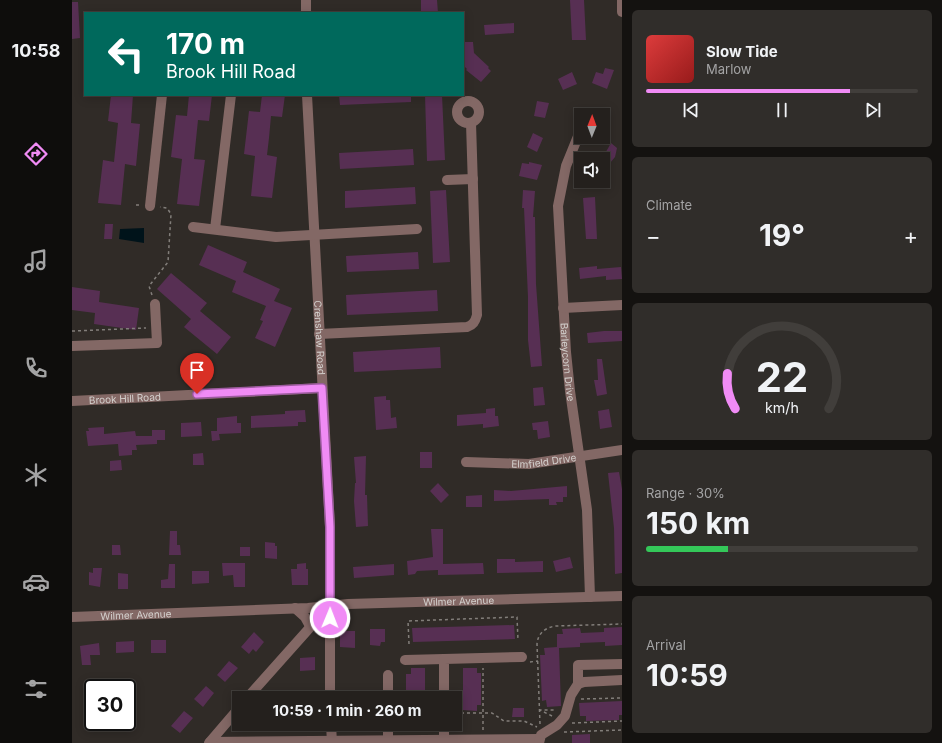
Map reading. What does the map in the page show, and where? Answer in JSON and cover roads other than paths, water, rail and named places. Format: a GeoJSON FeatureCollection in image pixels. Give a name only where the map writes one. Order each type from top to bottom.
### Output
{"type":"FeatureCollection","features":[{"type":"Feature","properties":{"kind":"street"},"geometry":{"type":"LineString","coordinates":[[306,0],[306,12]]}},
{"type":"Feature","properties":{"kind":"street"},"geometry":{"type":"LineString","coordinates":[[622,0],[622,12]]}},
{"type":"Feature","properties":{"kind":"street"},"geometry":{"type":"LineString","coordinates":[[150,206],[162,96]]}},
{"type":"Feature","properties":{"kind":"street"},"geometry":{"type":"LineString","coordinates":[[215,229],[231,96]]}},
{"type":"Feature","properties":{"kind":"street","name":"Crenshaw Road"},"geometry":{"type":"LineString","coordinates":[[307,96],[330,527],[330,691]]}},
{"type":"Feature","properties":{"kind":"street"},"geometry":{"type":"LineString","coordinates":[[319,334],[467,327],[472,325],[477,315],[472,123]]}},
{"type":"Feature","properties":{"kind":"street","name":"Barleycorn Drive"},"geometry":{"type":"LineString","coordinates":[[575,144],[566,166],[558,206],[563,308],[570,391],[587,510],[590,597]]}},
{"type":"Feature","properties":{"kind":"street"},"geometry":{"type":"LineString","coordinates":[[446,180],[473,179]]}},
{"type":"Feature","properties":{"kind":"street"},"geometry":{"type":"LineString","coordinates":[[193,227],[276,237],[416,229]]}},
{"type":"Feature","properties":{"kind":"street"},"geometry":{"type":"LineString","coordinates":[[72,346],[157,343],[155,304]]}},
{"type":"Feature","properties":{"kind":"street"},"geometry":{"type":"LineString","coordinates":[[563,308],[622,305]]}},
{"type":"Feature","properties":{"kind":"street","name":"Brook Hill Road"},"geometry":{"type":"LineString","coordinates":[[72,401],[322,388]]}},
{"type":"Feature","properties":{"kind":"street","name":"Elmfield Drive"},"geometry":{"type":"LineString","coordinates":[[466,462],[529,464],[622,450]]}},
{"type":"Feature","properties":{"kind":"street","name":"Wilmer Avenue"},"geometry":{"type":"LineString","coordinates":[[72,616],[295,608],[330,605],[622,596]]}},
{"type":"Feature","properties":{"kind":"street"},"geometry":{"type":"LineString","coordinates":[[253,691],[330,605]]}},
{"type":"Feature","properties":{"kind":"street"},"geometry":{"type":"LineString","coordinates":[[295,608],[305,617],[310,626]]}},
{"type":"Feature","properties":{"kind":"street"},"geometry":{"type":"LineString","coordinates":[[444,659],[444,691]]}},
{"type":"Feature","properties":{"kind":"street"},"geometry":{"type":"LineString","coordinates":[[405,660],[525,659]]}},
{"type":"Feature","properties":{"kind":"street"},"geometry":{"type":"LineString","coordinates":[[209,742],[332,742],[388,740],[539,741],[541,735],[557,725],[565,716],[571,695],[578,684],[578,665],[622,664]]}},
{"type":"Feature","properties":{"kind":"street"},"geometry":{"type":"LineString","coordinates":[[388,675],[388,691]]}},
{"type":"Feature","properties":{"kind":"street"},"geometry":{"type":"LineString","coordinates":[[578,684],[584,682],[622,680]]}},
{"type":"Feature","properties":{"kind":"street"},"geometry":{"type":"LineString","coordinates":[[209,742],[232,716]]}},
{"type":"Feature","properties":{"kind":"street"},"geometry":{"type":"LineString","coordinates":[[331,731],[332,742]]}},
{"type":"Feature","properties":{"kind":"street"},"geometry":{"type":"LineString","coordinates":[[388,731],[388,740]]}},
{"type":"Feature","properties":{"kind":"street"},"geometry":{"type":"LineString","coordinates":[[444,731],[444,740]]}}]}
